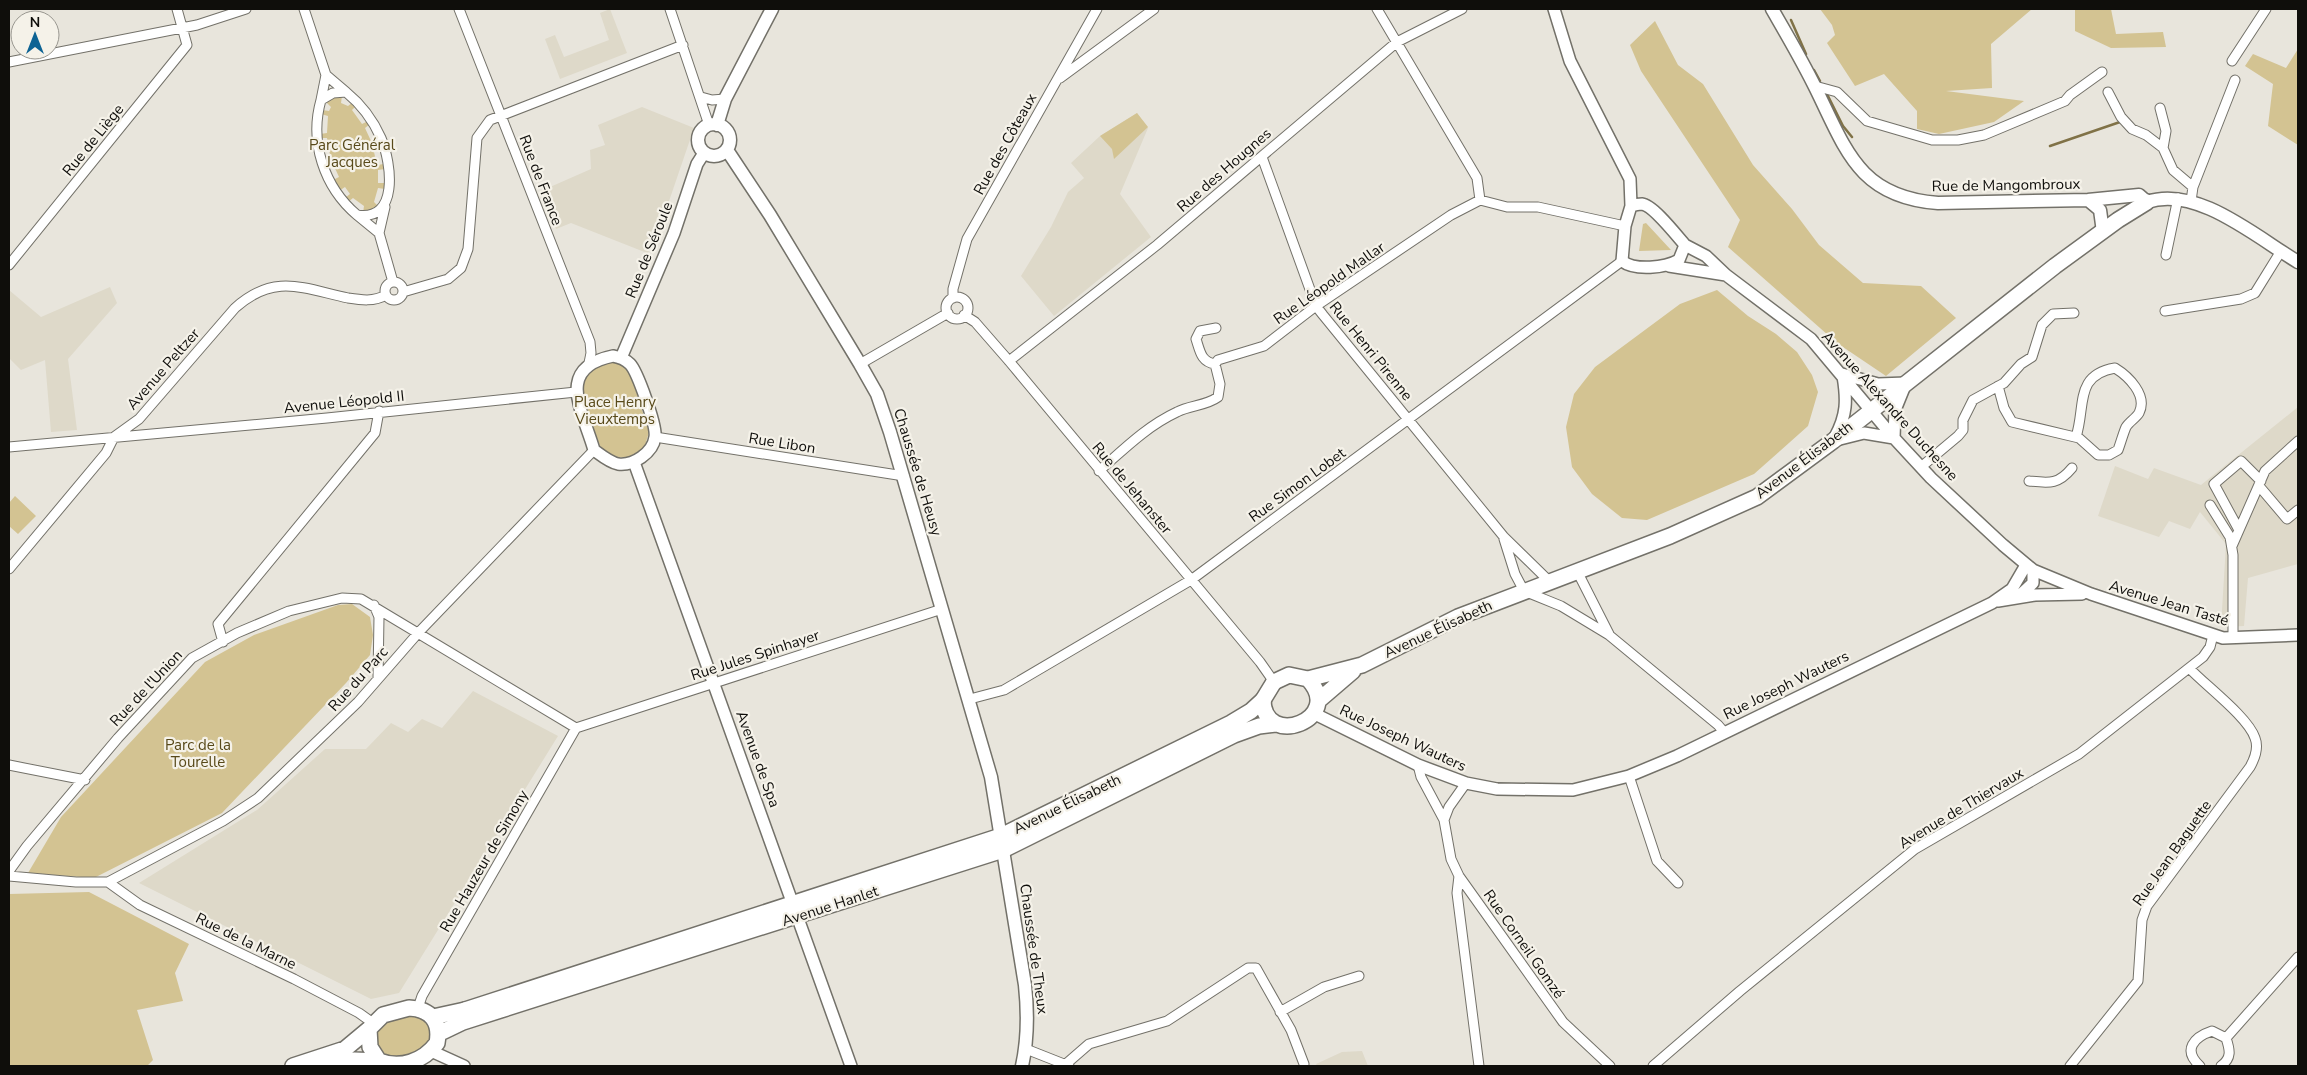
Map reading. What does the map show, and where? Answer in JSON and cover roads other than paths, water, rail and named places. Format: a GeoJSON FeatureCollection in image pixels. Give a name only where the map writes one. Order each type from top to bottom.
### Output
{"type":"FeatureCollection","features":[{"type":"Feature","properties":{"kind":"main road"},"geometry":{"type":"LineString","coordinates":[[714,125],[729,134],[728,150],[715,156],[704,153],[698,139],[702,130],[714,125],[725,99],[772,9]]}},
{"type":"Feature","properties":{"kind":"main road","name":"Rue de Mangombroux"},"geometry":{"type":"LineString","coordinates":[[1772,9],[1815,86],[1845,150],[1857,167],[1870,179],[1902,196],[1920,202],[1938,203],[2088,200],[2139,195],[2147,202],[2161,198],[2178,198],[2220,214],[2298,262]]}},
{"type":"Feature","properties":{"kind":"main road","name":"Chaussée de Heusy"},"geometry":{"type":"LineString","coordinates":[[728,150],[770,214],[876,394],[904,476],[970,699],[991,777],[1002,843]]}},
{"type":"Feature","properties":{"kind":"main road"},"geometry":{"type":"LineString","coordinates":[[2088,200],[2096,205],[2101,213],[2103,232]]}},
{"type":"Feature","properties":{"kind":"main road","name":"Avenue Élisabeth"},"geometry":{"type":"LineString","coordinates":[[1308,679],[1362,664],[1458,616],[1670,536],[1758,497],[1833,441],[2010,301],[2147,202]]}},
{"type":"Feature","properties":{"kind":"main road","name":"Avenue Élisabeth"},"geometry":{"type":"LineString","coordinates":[[1316,707],[1362,664]]}},
{"type":"Feature","properties":{"kind":"main road"},"geometry":{"type":"LineString","coordinates":[[1290,675],[1308,679],[1315,687],[1316,707],[1302,724],[1294,726],[1276,724],[1265,712],[1263,700],[1274,682],[1290,675]]}},
{"type":"Feature","properties":{"kind":"main road","name":"Avenue Élisabeth"},"geometry":{"type":"LineString","coordinates":[[1002,843],[1231,723],[1251,711],[1263,700]]}},
{"type":"Feature","properties":{"kind":"main road","name":"Avenue Hanlet"},"geometry":{"type":"LineString","coordinates":[[433,1017],[465,1010],[796,909],[1002,843],[1259,726],[1276,724]]}},
{"type":"Feature","properties":{"kind":"main road","name":"Chaussée de Theux"},"geometry":{"type":"LineString","coordinates":[[1002,843],[1028,1014],[1026,1049],[1022,1066]]}},
{"type":"Feature","properties":{"kind":"main road","name":"Avenue Hanlet"},"geometry":{"type":"LineString","coordinates":[[438,1034],[463,1022],[796,909]]}},
{"type":"Feature","properties":{"kind":"main road"},"geometry":{"type":"LineString","coordinates":[[293,1066],[345,1050],[371,1026],[391,1012],[418,1008],[433,1017],[438,1034],[437,1043],[423,1057],[403,1064],[392,1065],[379,1061],[354,1060],[326,1066]]}},
{"type":"Feature","properties":{"kind":"main road"},"geometry":{"type":"LineString","coordinates":[[371,1026],[370,1047],[379,1061]]}},
{"type":"Feature","properties":{"kind":"street"},"geometry":{"type":"LineString","coordinates":[[178,9],[182,28]]}},
{"type":"Feature","properties":{"kind":"street"},"geometry":{"type":"LineString","coordinates":[[9,62],[182,28],[246,9]]}},
{"type":"Feature","properties":{"kind":"street"},"geometry":{"type":"LineString","coordinates":[[304,9],[326,75],[316,126],[319,154],[334,189],[346,206],[379,233]]}},
{"type":"Feature","properties":{"kind":"street","name":"Rue de France"},"geometry":{"type":"LineString","coordinates":[[459,9],[590,342],[591,353],[589,363]]}},
{"type":"Feature","properties":{"kind":"street"},"geometry":{"type":"LineString","coordinates":[[670,9],[701,97],[714,125]]}},
{"type":"Feature","properties":{"kind":"street","name":"Rue des Côteaux"},"geometry":{"type":"LineString","coordinates":[[953,294],[967,239],[1097,9]]}},
{"type":"Feature","properties":{"kind":"street"},"geometry":{"type":"LineString","coordinates":[[1056,81],[1154,9]]}},
{"type":"Feature","properties":{"kind":"street"},"geometry":{"type":"LineString","coordinates":[[1377,9],[1477,178],[1480,200],[1507,207],[1538,207],[1625,226]]}},
{"type":"Feature","properties":{"kind":"street","name":"Rue des Hougnes"},"geometry":{"type":"LineString","coordinates":[[1009,361],[1122,273],[1397,42],[1462,9]]}},
{"type":"Feature","properties":{"kind":"street"},"geometry":{"type":"LineString","coordinates":[[1554,9],[1570,60],[1630,179],[1630,206],[1625,226],[1622,261]]}},
{"type":"Feature","properties":{"kind":"street"},"geometry":{"type":"LineString","coordinates":[[2232,62],[2266,9]]}},
{"type":"Feature","properties":{"kind":"street","name":"Rue de Liège"},"geometry":{"type":"LineString","coordinates":[[9,265],[182,52],[187,45],[182,28]]}},
{"type":"Feature","properties":{"kind":"street"},"geometry":{"type":"LineString","coordinates":[[403,292],[448,278],[461,268],[468,249],[477,138],[485,124],[500,116],[684,45]]}},
{"type":"Feature","properties":{"kind":"street"},"geometry":{"type":"LineString","coordinates":[[1815,86],[1836,92],[1867,121],[1932,140],[1958,140],[1984,135],[2065,101],[2070,95],[2102,72]]}},
{"type":"Feature","properties":{"kind":"street"},"geometry":{"type":"LineString","coordinates":[[326,75],[366,112],[382,140],[388,167],[388,190],[379,233],[393,282]]}},
{"type":"Feature","properties":{"kind":"street"},"geometry":{"type":"LineString","coordinates":[[2191,202],[2193,187],[2235,80]]}},
{"type":"Feature","properties":{"kind":"street"},"geometry":{"type":"LineString","coordinates":[[321,100],[333,93],[346,92]]}},
{"type":"Feature","properties":{"kind":"street"},"geometry":{"type":"LineString","coordinates":[[2108,92],[2121,117],[2132,130],[2146,135],[2163,148],[2173,170],[2193,187]]}},
{"type":"Feature","properties":{"kind":"street"},"geometry":{"type":"LineString","coordinates":[[701,97],[712,100],[725,99]]}},
{"type":"Feature","properties":{"kind":"street"},"geometry":{"type":"LineString","coordinates":[[2160,108],[2166,131],[2163,148]]}},
{"type":"Feature","properties":{"kind":"street","name":"Rue de Séroule"},"geometry":{"type":"LineString","coordinates":[[621,358],[674,232],[697,164],[704,153]]}},
{"type":"Feature","properties":{"kind":"street","name":"Rue Henri Pirenne"},"geometry":{"type":"LineString","coordinates":[[1262,157],[1316,306],[1504,537],[1549,581]]}},
{"type":"Feature","properties":{"kind":"street"},"geometry":{"type":"LineString","coordinates":[[2166,255],[2178,198]]}},
{"type":"Feature","properties":{"kind":"street","name":"Rue Léopold Mallar"},"geometry":{"type":"LineString","coordinates":[[1215,364],[1222,357],[1264,346],[1316,306],[1451,215],[1480,200]]}},
{"type":"Feature","properties":{"kind":"street"},"geometry":{"type":"LineString","coordinates":[[1630,206],[1643,204],[1654,210],[1685,245],[1679,260],[1669,266]]}},
{"type":"Feature","properties":{"kind":"street"},"geometry":{"type":"LineString","coordinates":[[357,215],[372,215],[385,206]]}},
{"type":"Feature","properties":{"kind":"street","name":"Avenue Alexandre Duchesne"},"geometry":{"type":"LineString","coordinates":[[1685,245],[1706,256],[1726,275],[1811,339],[1894,438],[1923,469],[2030,568]]}},
{"type":"Feature","properties":{"kind":"street"},"geometry":{"type":"LineString","coordinates":[[2164,311],[2241,299],[2255,293],[2280,251]]}},
{"type":"Feature","properties":{"kind":"street","name":"Avenue Alexandre Duchesne"},"geometry":{"type":"LineString","coordinates":[[1622,261],[1629,266],[1669,266],[1726,275]]}},
{"type":"Feature","properties":{"kind":"street","name":"Rue Simon Lobet"},"geometry":{"type":"LineString","coordinates":[[970,699],[1004,690],[1191,580],[1622,261]]}},
{"type":"Feature","properties":{"kind":"street"},"geometry":{"type":"LineString","coordinates":[[393,282],[401,285],[403,292],[400,298],[395,300],[386,295],[386,287],[393,282]]}},
{"type":"Feature","properties":{"kind":"street","name":"Avenue Peltzer"},"geometry":{"type":"LineString","coordinates":[[9,569],[106,453],[114,437],[139,419],[235,308],[251,294],[273,286],[289,285],[364,301],[386,295]]}},
{"type":"Feature","properties":{"kind":"street"},"geometry":{"type":"LineString","coordinates":[[953,294],[947,304],[948,313],[957,319],[964,315]]}},
{"type":"Feature","properties":{"kind":"street","name":"Rue de Jehanster"},"geometry":{"type":"LineString","coordinates":[[953,294],[965,302],[968,310],[964,315],[975,322],[1009,361],[1098,471],[1260,662],[1274,682]]}},
{"type":"Feature","properties":{"kind":"street"},"geometry":{"type":"LineString","coordinates":[[860,364],[948,313]]}},
{"type":"Feature","properties":{"kind":"street"},"geometry":{"type":"LineString","coordinates":[[1923,469],[1954,441],[1963,430],[1963,420],[1973,400],[1998,386],[2032,357],[2042,325],[2053,314],[2074,313]]}},
{"type":"Feature","properties":{"kind":"street"},"geometry":{"type":"LineString","coordinates":[[1098,471],[1143,432],[1161,420],[1180,410],[1218,398],[1220,384],[1215,364],[1206,361],[1201,356],[1196,339],[1200,332],[1216,328]]}},
{"type":"Feature","properties":{"kind":"street"},"geometry":{"type":"LineString","coordinates":[[613,356],[621,358],[636,372],[654,426],[655,437],[648,451],[634,462],[618,464],[594,450],[576,392],[580,373],[589,363],[613,356]]}},
{"type":"Feature","properties":{"kind":"street"},"geometry":{"type":"LineString","coordinates":[[1998,386],[2004,408],[2012,422],[2076,437],[2098,455],[2109,455],[2118,450],[2127,426],[2139,413],[2141,402],[2136,387],[2126,375],[2115,368],[2102,370],[2090,379],[2083,391],[2083,412],[2076,437]]}},
{"type":"Feature","properties":{"kind":"street"},"geometry":{"type":"LineString","coordinates":[[1842,374],[1878,384],[1906,383],[1895,410],[1894,438],[1864,433],[1851,434],[1833,441],[1844,421],[1847,407],[1842,374]]}},
{"type":"Feature","properties":{"kind":"street","name":"Avenue Léopold II"},"geometry":{"type":"LineString","coordinates":[[9,447],[576,392]]}},
{"type":"Feature","properties":{"kind":"street"},"geometry":{"type":"LineString","coordinates":[[223,642],[218,624],[375,432],[380,411]]}},
{"type":"Feature","properties":{"kind":"street","name":"Rue Libon"},"geometry":{"type":"LineString","coordinates":[[655,437],[904,476]]}},
{"type":"Feature","properties":{"kind":"street"},"geometry":{"type":"LineString","coordinates":[[2232,546],[2265,471],[2298,441]]}},
{"type":"Feature","properties":{"kind":"street","name":"Rue du Parc"},"geometry":{"type":"LineString","coordinates":[[108,882],[223,821],[258,798],[358,702],[419,632],[594,450]]}},
{"type":"Feature","properties":{"kind":"street"},"geometry":{"type":"LineString","coordinates":[[2239,530],[2214,484],[2241,461],[2287,519],[2298,510]]}},
{"type":"Feature","properties":{"kind":"street","name":"Avenue de Spa"},"geometry":{"type":"LineString","coordinates":[[634,462],[852,1066]]}},
{"type":"Feature","properties":{"kind":"street"},"geometry":{"type":"LineString","coordinates":[[2028,481],[2049,483],[2063,480],[2072,468]]}},
{"type":"Feature","properties":{"kind":"street"},"geometry":{"type":"LineString","coordinates":[[2210,505],[2225,525],[2232,546],[2234,638]]}},
{"type":"Feature","properties":{"kind":"street","name":"Rue Henri Pirenne"},"geometry":{"type":"LineString","coordinates":[[1504,537],[1515,574],[1524,591]]}},
{"type":"Feature","properties":{"kind":"street"},"geometry":{"type":"LineString","coordinates":[[2018,596],[2033,582],[2030,568]]}},
{"type":"Feature","properties":{"kind":"street","name":"Avenue Jean Tasté"},"geometry":{"type":"LineString","coordinates":[[1992,603],[2012,589],[2030,568],[2091,594],[2213,635],[2234,638],[2298,635]]}},
{"type":"Feature","properties":{"kind":"street"},"geometry":{"type":"LineString","coordinates":[[1577,571],[1609,635]]}},
{"type":"Feature","properties":{"kind":"street"},"geometry":{"type":"LineString","coordinates":[[1524,591],[1561,606],[1609,635],[1724,732]]}},
{"type":"Feature","properties":{"kind":"street","name":"Avenue Jean Tasté"},"geometry":{"type":"LineString","coordinates":[[1956,619],[1992,603],[2018,596],[2091,594]]}},
{"type":"Feature","properties":{"kind":"street","name":"Rue de l'Union"},"geometry":{"type":"LineString","coordinates":[[9,871],[33,839],[148,704],[192,658],[237,633],[289,611],[342,598],[361,599],[419,632],[576,728]]}},
{"type":"Feature","properties":{"kind":"street"},"geometry":{"type":"LineString","coordinates":[[374,605],[379,617],[378,678]]}},
{"type":"Feature","properties":{"kind":"street","name":"Rue Jules Spinhayer"},"geometry":{"type":"LineString","coordinates":[[576,728],[942,609]]}},
{"type":"Feature","properties":{"kind":"street","name":"Rue Joseph Wauters"},"geometry":{"type":"LineString","coordinates":[[1316,707],[1418,764],[1466,783],[1497,789],[1574,790],[1628,776],[1677,756],[1956,619]]}},
{"type":"Feature","properties":{"kind":"street","name":"Avenue de Thiervaux"},"geometry":{"type":"LineString","coordinates":[[1654,1066],[1740,991],[1915,849],[2079,754],[2203,657],[2210,647],[2213,635]]}},
{"type":"Feature","properties":{"kind":"street","name":"Rue Jean Baguette"},"geometry":{"type":"LineString","coordinates":[[2070,1066],[2138,982],[2142,920],[2147,906],[2250,767],[2256,756],[2256,738],[2247,723],[2189,668]]}},
{"type":"Feature","properties":{"kind":"street","name":"Rue Hauzeur de Simony"},"geometry":{"type":"LineString","coordinates":[[418,1008],[422,996],[576,728]]}},
{"type":"Feature","properties":{"kind":"street","name":"Rue Corneil Gomzé"},"geometry":{"type":"LineString","coordinates":[[1418,764],[1421,777],[1444,820],[1452,859],[1459,876],[1563,1022],[1610,1066]]}},
{"type":"Feature","properties":{"kind":"street"},"geometry":{"type":"LineString","coordinates":[[9,765],[85,780]]}},
{"type":"Feature","properties":{"kind":"street"},"geometry":{"type":"LineString","coordinates":[[1628,776],[1657,861],[1678,882]]}},
{"type":"Feature","properties":{"kind":"street"},"geometry":{"type":"LineString","coordinates":[[1444,820],[1449,807],[1466,783]]}},
{"type":"Feature","properties":{"kind":"street"},"geometry":{"type":"LineString","coordinates":[[9,876],[76,882],[108,882]]}},
{"type":"Feature","properties":{"kind":"street"},"geometry":{"type":"LineString","coordinates":[[1459,876],[1457,893],[1479,1066]]}},
{"type":"Feature","properties":{"kind":"street","name":"Rue de la Marne"},"geometry":{"type":"LineString","coordinates":[[108,882],[140,905],[294,979],[359,1013],[371,1026]]}},
{"type":"Feature","properties":{"kind":"street"},"geometry":{"type":"LineString","coordinates":[[2226,1038],[2298,957]]}},
{"type":"Feature","properties":{"kind":"street"},"geometry":{"type":"LineString","coordinates":[[1026,1049],[1067,1065],[1089,1044],[1168,1021],[1248,968],[1256,968],[1291,1030],[1304,1064]]}},
{"type":"Feature","properties":{"kind":"street"},"geometry":{"type":"LineString","coordinates":[[1280,1012],[1324,987],[1359,976]]}},
{"type":"Feature","properties":{"kind":"street"},"geometry":{"type":"LineString","coordinates":[[2199,1066],[2192,1052],[2193,1043],[2199,1035],[2212,1031],[2226,1038],[2230,1050],[2227,1062],[2220,1066]]}},
{"type":"Feature","properties":{"kind":"street"},"geometry":{"type":"LineString","coordinates":[[431,1051],[464,1066]]}},
{"type":"Feature","properties":{"kind":"waterway"},"geometry":{"type":"LineString","coordinates":[[1791,20],[1806,54]]}},
{"type":"Feature","properties":{"kind":"waterway"},"geometry":{"type":"LineString","coordinates":[[1814,70],[1820,81]]}},
{"type":"Feature","properties":{"kind":"waterway"},"geometry":{"type":"LineString","coordinates":[[1826,92],[1843,126],[1852,137]]}},
{"type":"Feature","properties":{"kind":"waterway"},"geometry":{"type":"LineString","coordinates":[[2050,146],[2120,122]]}},
{"type":"Feature","properties":{"kind":"park label","name":"Parc Général Jacques"},"geometry":{"type":"Point","coordinates":[352,154]}},
{"type":"Feature","properties":{"kind":"park label","name":"Place Henry Vieuxtemps"},"geometry":{"type":"Point","coordinates":[615,410]}},
{"type":"Feature","properties":{"kind":"park label","name":"Parc de la Tourelle"},"geometry":{"type":"Point","coordinates":[198,754]}}]}
